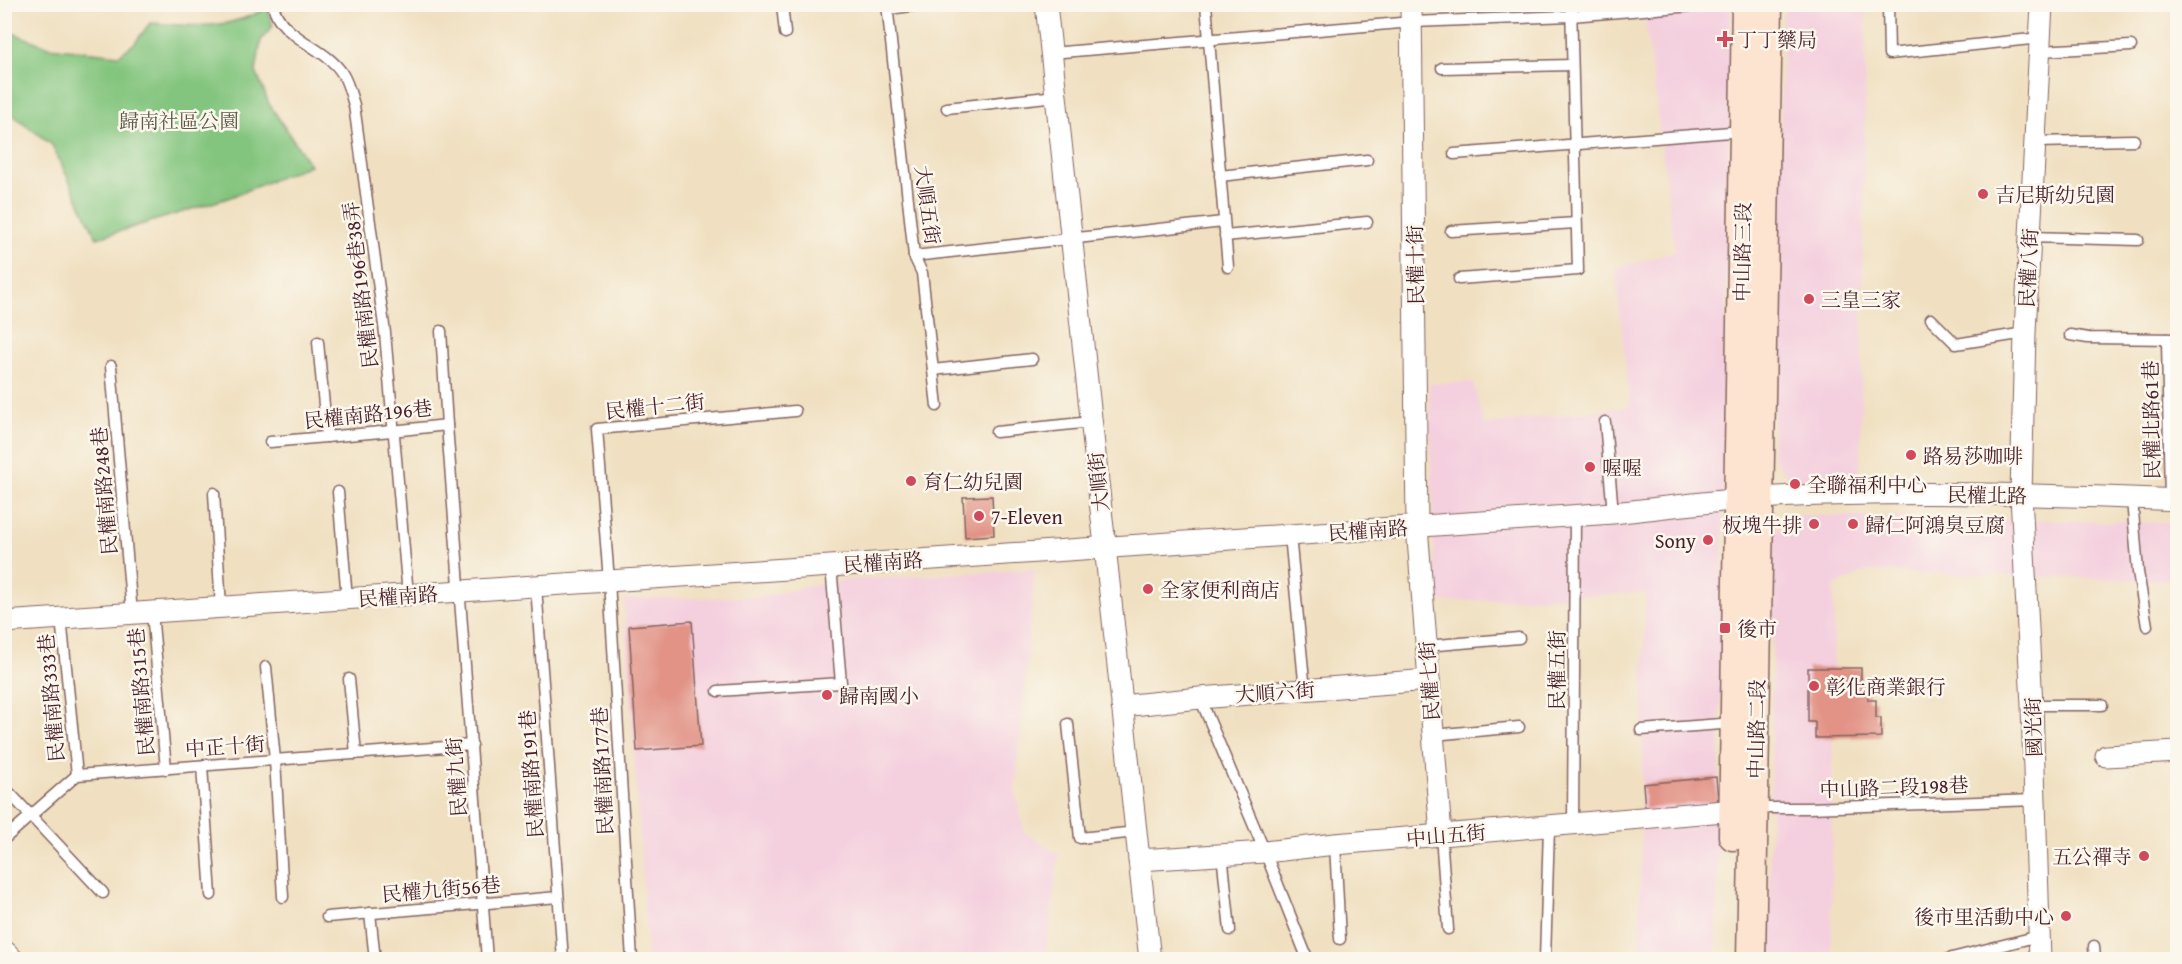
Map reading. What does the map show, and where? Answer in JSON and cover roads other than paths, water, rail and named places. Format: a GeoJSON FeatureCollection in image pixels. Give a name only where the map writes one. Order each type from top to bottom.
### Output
{"type":"FeatureCollection","features":[{"type":"Feature","properties":{"kind":"main road","name":"中山路三段"},"geometry":{"type":"LineString","coordinates":[[1746,4],[1743,131],[1750,499]]}},
{"type":"Feature","properties":{"kind":"main road","name":"中山路三段"},"geometry":{"type":"LineString","coordinates":[[1750,499],[1768,4]]}},
{"type":"Feature","properties":{"kind":"main road","name":"中山路二段"},"geometry":{"type":"LineString","coordinates":[[1750,499],[1735,723],[1744,809],[1751,960]]}},
{"type":"Feature","properties":{"kind":"main road","name":"中山路二段"},"geometry":{"type":"LineString","coordinates":[[1732,960],[1744,809],[1750,499]]}},
{"type":"Feature","properties":{"kind":"street","name":"大順街"},"geometry":{"type":"LineString","coordinates":[[1046,4],[1150,960]]}},
{"type":"Feature","properties":{"kind":"street","name":"民權八街"},"geometry":{"type":"LineString","coordinates":[[2021,495],[2025,333],[2042,4]]}},
{"type":"Feature","properties":{"kind":"street","name":"民權十街"},"geometry":{"type":"LineString","coordinates":[[1412,13],[1417,526]]}},
{"type":"Feature","properties":{"kind":"street","name":"民權北路"},"geometry":{"type":"LineString","coordinates":[[1750,499],[2021,495],[2174,500]]}},
{"type":"Feature","properties":{"kind":"street","name":"國光街"},"geometry":{"type":"LineString","coordinates":[[2021,495],[2032,705],[2040,960]]}},
{"type":"Feature","properties":{"kind":"street","name":"民權南路"},"geometry":{"type":"LineString","coordinates":[[4,622],[1613,513],[1750,499]]}},
{"type":"Feature","properties":{"kind":"street","name":"民權七街"},"geometry":{"type":"LineString","coordinates":[[1417,526],[1441,835]]}},
{"type":"Feature","properties":{"kind":"street","name":"大順六街"},"geometry":{"type":"LineString","coordinates":[[1122,706],[1429,680]]}},
{"type":"Feature","properties":{"kind":"street"},"geometry":{"type":"LineString","coordinates":[[2106,756],[2178,752]]}},
{"type":"Feature","properties":{"kind":"street","name":"中山五街"},"geometry":{"type":"LineString","coordinates":[[1139,860],[1265,852],[1744,809]]}},
{"type":"Feature","properties":{"kind":"street"},"geometry":{"type":"LineString","coordinates":[[4,954],[10,960]]}},
{"type":"Feature","properties":{"kind":"lane","name":"民權南路196巷38弄"},"geometry":{"type":"LineString","coordinates":[[273,4],[275,14],[284,26],[326,56],[342,73],[354,105],[385,333],[408,595]]}},
{"type":"Feature","properties":{"kind":"lane"},"geometry":{"type":"LineString","coordinates":[[782,4],[785,33]]}},
{"type":"Feature","properties":{"kind":"lane"},"geometry":{"type":"LineString","coordinates":[[887,7],[927,4]]}},
{"type":"Feature","properties":{"kind":"lane"},"geometry":{"type":"LineString","coordinates":[[1206,4],[1228,267]]}},
{"type":"Feature","properties":{"kind":"lane"},"geometry":{"type":"LineString","coordinates":[[1051,53],[1209,38],[1412,13],[1716,4]]}},
{"type":"Feature","properties":{"kind":"lane"},"geometry":{"type":"LineString","coordinates":[[1888,4],[1889,54],[2040,45],[2131,46]]}},
{"type":"Feature","properties":{"kind":"lane","name":"大順五街"},"geometry":{"type":"LineString","coordinates":[[887,7],[914,256],[1224,222]]}},
{"type":"Feature","properties":{"kind":"lane"},"geometry":{"type":"LineString","coordinates":[[1459,279],[1578,270],[1571,10]]}},
{"type":"Feature","properties":{"kind":"lane"},"geometry":{"type":"LineString","coordinates":[[1442,68],[1572,65]]}},
{"type":"Feature","properties":{"kind":"lane"},"geometry":{"type":"LineString","coordinates":[[946,108],[1056,96]]}},
{"type":"Feature","properties":{"kind":"lane"},"geometry":{"type":"LineString","coordinates":[[1454,154],[1743,131]]}},
{"type":"Feature","properties":{"kind":"lane"},"geometry":{"type":"LineString","coordinates":[[2035,142],[2134,140]]}},
{"type":"Feature","properties":{"kind":"lane"},"geometry":{"type":"LineString","coordinates":[[1220,176],[1367,160]]}},
{"type":"Feature","properties":{"kind":"lane"},"geometry":{"type":"LineString","coordinates":[[1225,236],[1367,222]]}},
{"type":"Feature","properties":{"kind":"lane"},"geometry":{"type":"LineString","coordinates":[[1451,231],[1576,223]]}},
{"type":"Feature","properties":{"kind":"lane"},"geometry":{"type":"LineString","coordinates":[[2030,237],[2138,240]]}},
{"type":"Feature","properties":{"kind":"lane"},"geometry":{"type":"LineString","coordinates":[[914,256],[922,273],[937,406]]}},
{"type":"Feature","properties":{"kind":"lane"},"geometry":{"type":"LineString","coordinates":[[1931,319],[1956,344],[2025,333]]}},
{"type":"Feature","properties":{"kind":"lane"},"geometry":{"type":"LineString","coordinates":[[441,331],[447,425]]}},
{"type":"Feature","properties":{"kind":"lane"},"geometry":{"type":"LineString","coordinates":[[2070,335],[2088,338],[2172,339]]}},
{"type":"Feature","properties":{"kind":"lane","name":"民權北路61巷"},"geometry":{"type":"LineString","coordinates":[[2172,339],[2174,500]]}},
{"type":"Feature","properties":{"kind":"lane"},"geometry":{"type":"LineString","coordinates":[[318,342],[327,437]]}},
{"type":"Feature","properties":{"kind":"lane"},"geometry":{"type":"LineString","coordinates":[[933,370],[1032,359]]}},
{"type":"Feature","properties":{"kind":"lane","name":"民權南路248巷"},"geometry":{"type":"LineString","coordinates":[[111,366],[142,613]]}},
{"type":"Feature","properties":{"kind":"lane","name":"民權十二街"},"geometry":{"type":"LineString","coordinates":[[609,581],[597,429],[795,411]]}},
{"type":"Feature","properties":{"kind":"lane"},"geometry":{"type":"LineString","coordinates":[[996,432],[1091,422]]}},
{"type":"Feature","properties":{"kind":"lane"},"geometry":{"type":"LineString","coordinates":[[1605,422],[1613,513]]}},
{"type":"Feature","properties":{"kind":"lane","name":"民權南路196巷"},"geometry":{"type":"LineString","coordinates":[[270,442],[447,425],[461,591]]}},
{"type":"Feature","properties":{"kind":"lane"},"geometry":{"type":"LineString","coordinates":[[338,492],[347,599]]}},
{"type":"Feature","properties":{"kind":"lane"},"geometry":{"type":"LineString","coordinates":[[214,493],[221,608]]}},
{"type":"Feature","properties":{"kind":"lane"},"geometry":{"type":"LineString","coordinates":[[2133,499],[2138,572],[2147,626]]}},
{"type":"Feature","properties":{"kind":"lane","name":"民權五街"},"geometry":{"type":"LineString","coordinates":[[1573,825],[1575,515]]}},
{"type":"Feature","properties":{"kind":"lane"},"geometry":{"type":"LineString","coordinates":[[1290,535],[1305,691]]}},
{"type":"Feature","properties":{"kind":"lane"},"geometry":{"type":"LineString","coordinates":[[718,691],[841,683],[831,566]]}},
{"type":"Feature","properties":{"kind":"lane","name":"民權南路177巷"},"geometry":{"type":"LineString","coordinates":[[609,581],[632,960]]}},
{"type":"Feature","properties":{"kind":"lane","name":"民權南路191巷"},"geometry":{"type":"LineString","coordinates":[[536,586],[563,960]]}},
{"type":"Feature","properties":{"kind":"lane","name":"民權九街"},"geometry":{"type":"LineString","coordinates":[[461,591],[487,960]]}},
{"type":"Feature","properties":{"kind":"lane","name":"民權南路315巷"},"geometry":{"type":"LineString","coordinates":[[142,613],[166,769]]}},
{"type":"Feature","properties":{"kind":"lane","name":"民權南路333巷"},"geometry":{"type":"LineString","coordinates":[[62,618],[76,775]]}},
{"type":"Feature","properties":{"kind":"lane"},"geometry":{"type":"LineString","coordinates":[[1426,646],[1519,638]]}},
{"type":"Feature","properties":{"kind":"lane"},"geometry":{"type":"LineString","coordinates":[[266,667],[275,760],[283,897]]}},
{"type":"Feature","properties":{"kind":"lane"},"geometry":{"type":"LineString","coordinates":[[349,679],[356,754]]}},
{"type":"Feature","properties":{"kind":"lane"},"geometry":{"type":"LineString","coordinates":[[1200,698],[1308,960]]}},
{"type":"Feature","properties":{"kind":"lane"},"geometry":{"type":"LineString","coordinates":[[2032,705],[2103,705]]}},
{"type":"Feature","properties":{"kind":"lane"},"geometry":{"type":"LineString","coordinates":[[1641,730],[1735,723]]}},
{"type":"Feature","properties":{"kind":"lane"},"geometry":{"type":"LineString","coordinates":[[1068,724],[1080,838],[1136,832]]}},
{"type":"Feature","properties":{"kind":"lane"},"geometry":{"type":"LineString","coordinates":[[1433,735],[1519,727]]}},
{"type":"Feature","properties":{"kind":"lane","name":"中正十街"},"geometry":{"type":"LineString","coordinates":[[76,775],[472,746]]}},
{"type":"Feature","properties":{"kind":"lane"},"geometry":{"type":"LineString","coordinates":[[202,766],[211,895]]}},
{"type":"Feature","properties":{"kind":"lane"},"geometry":{"type":"LineString","coordinates":[[4,839],[76,775]]}},
{"type":"Feature","properties":{"kind":"lane"},"geometry":{"type":"LineString","coordinates":[[4,787],[103,893]]}},
{"type":"Feature","properties":{"kind":"lane","name":"中山路二段198巷"},"geometry":{"type":"LineString","coordinates":[[1744,809],[2035,800]]}},
{"type":"Feature","properties":{"kind":"lane"},"geometry":{"type":"LineString","coordinates":[[1545,960],[1549,827]]}},
{"type":"Feature","properties":{"kind":"lane"},"geometry":{"type":"LineString","coordinates":[[1441,835],[1448,929]]}},
{"type":"Feature","properties":{"kind":"lane"},"geometry":{"type":"LineString","coordinates":[[1335,844],[1340,939]]}},
{"type":"Feature","properties":{"kind":"lane"},"geometry":{"type":"LineString","coordinates":[[1222,853],[1230,930]]}},
{"type":"Feature","properties":{"kind":"lane","name":"民權九街56巷"},"geometry":{"type":"LineString","coordinates":[[327,917],[558,897]]}},
{"type":"Feature","properties":{"kind":"lane"},"geometry":{"type":"LineString","coordinates":[[370,913],[375,960]]}},
{"type":"Feature","properties":{"kind":"lane"},"geometry":{"type":"LineString","coordinates":[[1948,959],[2039,936]]}},
{"type":"Feature","properties":{"kind":"lane"},"geometry":{"type":"LineString","coordinates":[[2094,946],[2095,960]]}},
{"type":"Feature","properties":{"kind":"place","name":"丁丁藥局"},"geometry":{"type":"Point","coordinates":[1725,39]}},
{"type":"Feature","properties":{"kind":"place","name":"吉尼斯幼兒園"},"geometry":{"type":"Point","coordinates":[1983,194]}},
{"type":"Feature","properties":{"kind":"place","name":"三皇三家"},"geometry":{"type":"Point","coordinates":[1809,299]}},
{"type":"Feature","properties":{"kind":"place","name":"路易莎咖啡"},"geometry":{"type":"Point","coordinates":[1911,455]}},
{"type":"Feature","properties":{"kind":"place","name":"喔喔"},"geometry":{"type":"Point","coordinates":[1590,467]}},
{"type":"Feature","properties":{"kind":"place","name":"育仁幼兒園"},"geometry":{"type":"Point","coordinates":[911,481]}},
{"type":"Feature","properties":{"kind":"place","name":"全聯福利中心"},"geometry":{"type":"Point","coordinates":[1795,484]}},
{"type":"Feature","properties":{"kind":"place","name":"7-Eleven"},"geometry":{"type":"Point","coordinates":[979,516]}},
{"type":"Feature","properties":{"kind":"place","name":"板塊牛排"},"geometry":{"type":"Point","coordinates":[1814,524]}},
{"type":"Feature","properties":{"kind":"place","name":"歸仁阿鴻臭豆腐"},"geometry":{"type":"Point","coordinates":[1853,524]}},
{"type":"Feature","properties":{"kind":"place","name":"Sony"},"geometry":{"type":"Point","coordinates":[1708,540]}},
{"type":"Feature","properties":{"kind":"place","name":"全家便利商店"},"geometry":{"type":"Point","coordinates":[1148,589]}},
{"type":"Feature","properties":{"kind":"place","name":"後市"},"geometry":{"type":"Point","coordinates":[1725,628]}},
{"type":"Feature","properties":{"kind":"place","name":"彰化商業銀行"},"geometry":{"type":"Point","coordinates":[1814,686]}},
{"type":"Feature","properties":{"kind":"place","name":"歸南國小"},"geometry":{"type":"Point","coordinates":[827,695]}},
{"type":"Feature","properties":{"kind":"place","name":"五公禪寺"},"geometry":{"type":"Point","coordinates":[2144,856]}},
{"type":"Feature","properties":{"kind":"place","name":"後市里活動中心"},"geometry":{"type":"Point","coordinates":[2066,916]}},
{"type":"Feature","properties":{"kind":"park label","name":"歸南社區公園"},"geometry":{"type":"Point","coordinates":[179,120]}}]}
